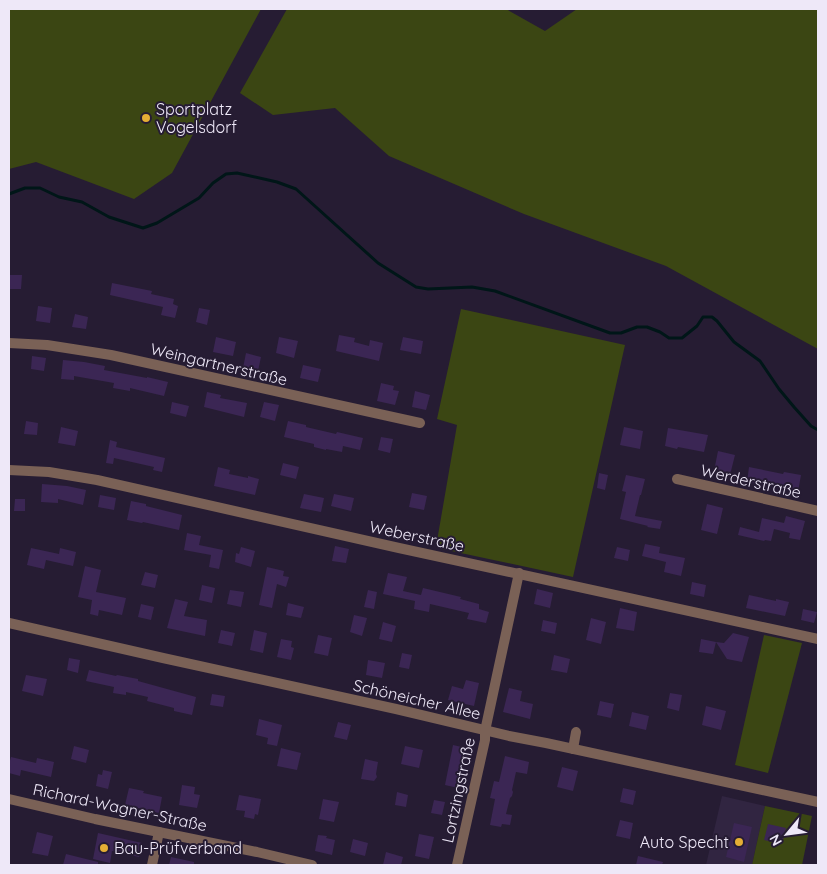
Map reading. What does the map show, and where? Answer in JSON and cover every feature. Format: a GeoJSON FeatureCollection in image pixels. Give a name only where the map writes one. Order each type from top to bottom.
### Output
{"type":"FeatureCollection","features":[{"type":"Feature","properties":{"kind":"street","name":"Weingartnerstraße"},"geometry":{"type":"LineString","coordinates":[[9,343],[47,345],[111,355],[420,423]]}},
{"type":"Feature","properties":{"kind":"street","name":"Weberstraße"},"geometry":{"type":"LineString","coordinates":[[9,470],[50,472],[97,480],[818,639]]}},
{"type":"Feature","properties":{"kind":"street","name":"Werderstraße"},"geometry":{"type":"LineString","coordinates":[[677,479],[818,511]]}},
{"type":"Feature","properties":{"kind":"street","name":"Lortzingstraße"},"geometry":{"type":"LineString","coordinates":[[458,865],[519,574]]}},
{"type":"Feature","properties":{"kind":"street","name":"Schöneicher Allee"},"geometry":{"type":"LineString","coordinates":[[9,623],[396,709],[485,731],[818,802]]}},
{"type":"Feature","properties":{"kind":"street"},"geometry":{"type":"LineString","coordinates":[[573,749],[576,732]]}},
{"type":"Feature","properties":{"kind":"street","name":"Richard-Wagner-Straße"},"geometry":{"type":"LineString","coordinates":[[9,798],[95,819],[312,865]]}},
{"type":"Feature","properties":{"kind":"street"},"geometry":{"type":"LineString","coordinates":[[152,865],[159,832]]}},
{"type":"Feature","properties":{"kind":"shaded area"},"geometry":{"type":"Polygon","coordinates":[[[722,796],[765,806],[752,865],[706,865],[722,796]]]}},
{"type":"Feature","properties":{"kind":"green space","name":"Sportplatz Vogelsdorf"},"geometry":{"type":"Polygon","coordinates":[[[9,9],[261,9],[172,173],[134,199],[36,162],[9,169],[9,9]]]}},
{"type":"Feature","properties":{"kind":"green space"},"geometry":{"type":"Polygon","coordinates":[[[287,9],[506,9],[545,31],[577,9],[818,9],[818,349],[666,266],[524,214],[389,156],[335,108],[273,115],[240,93],[287,9]]]}},
{"type":"Feature","properties":{"kind":"green space"},"geometry":{"type":"Polygon","coordinates":[[[461,309],[625,345],[573,577],[442,549],[437,541],[457,425],[437,419],[461,309]]]}},
{"type":"Feature","properties":{"kind":"green space"},"geometry":{"type":"Polygon","coordinates":[[[764,635],[802,643],[768,773],[735,765],[764,635]]]}},
{"type":"Feature","properties":{"kind":"green space"},"geometry":{"type":"Polygon","coordinates":[[[765,806],[812,816],[802,865],[752,865],[765,806]]]}},
{"type":"Feature","properties":{"kind":"building"},"geometry":{"type":"Polygon","coordinates":[[[9,275],[22,275],[21,289],[9,289],[9,275]]]}},
{"type":"Feature","properties":{"kind":"building"},"geometry":{"type":"Polygon","coordinates":[[[112,283],[152,291],[151,294],[174,299],[173,304],[178,306],[175,318],[161,315],[163,307],[110,295],[112,283]]]}},
{"type":"Feature","properties":{"kind":"building"},"geometry":{"type":"Polygon","coordinates":[[[38,306],[52,308],[50,323],[36,321],[38,306]]]}},
{"type":"Feature","properties":{"kind":"building"},"geometry":{"type":"Polygon","coordinates":[[[199,308],[210,310],[207,325],[196,322],[199,308]]]}},
{"type":"Feature","properties":{"kind":"building"},"geometry":{"type":"Polygon","coordinates":[[[75,314],[88,317],[86,329],[72,327],[75,314]]]}},
{"type":"Feature","properties":{"kind":"building"},"geometry":{"type":"Polygon","coordinates":[[[339,335],[355,338],[354,342],[369,346],[370,340],[383,343],[379,361],[336,351],[339,335]]]}},
{"type":"Feature","properties":{"kind":"building"},"geometry":{"type":"Polygon","coordinates":[[[216,337],[236,342],[233,356],[213,352],[216,337]]]}},
{"type":"Feature","properties":{"kind":"building"},"geometry":{"type":"Polygon","coordinates":[[[279,337],[298,341],[294,358],[276,353],[279,337]]]}},
{"type":"Feature","properties":{"kind":"building"},"geometry":{"type":"Polygon","coordinates":[[[403,337],[423,341],[421,354],[400,350],[403,337]]]}},
{"type":"Feature","properties":{"kind":"building"},"geometry":{"type":"Polygon","coordinates":[[[246,353],[261,357],[258,371],[243,368],[246,353]]]}},
{"type":"Feature","properties":{"kind":"building"},"geometry":{"type":"Polygon","coordinates":[[[32,356],[46,358],[44,371],[31,369],[32,356]]]}},
{"type":"Feature","properties":{"kind":"building"},"geometry":{"type":"Polygon","coordinates":[[[63,360],[105,366],[104,370],[168,382],[164,396],[130,388],[130,391],[113,388],[114,383],[74,376],[74,380],[61,379],[63,360]]]}},
{"type":"Feature","properties":{"kind":"building"},"geometry":{"type":"Polygon","coordinates":[[[303,365],[321,369],[318,382],[300,378],[303,365]]]}},
{"type":"Feature","properties":{"kind":"building"},"geometry":{"type":"Polygon","coordinates":[[[381,383],[394,386],[393,390],[399,391],[395,405],[377,401],[381,383]]]}},
{"type":"Feature","properties":{"kind":"building"},"geometry":{"type":"Polygon","coordinates":[[[415,391],[430,395],[426,410],[412,407],[415,391]]]}},
{"type":"Feature","properties":{"kind":"building"},"geometry":{"type":"Polygon","coordinates":[[[207,392],[221,395],[220,398],[247,403],[244,417],[204,407],[207,392]]]}},
{"type":"Feature","properties":{"kind":"building"},"geometry":{"type":"Polygon","coordinates":[[[172,402],[189,406],[186,417],[170,413],[172,402]]]}},
{"type":"Feature","properties":{"kind":"building"},"geometry":{"type":"Polygon","coordinates":[[[264,402],[279,405],[275,421],[260,417],[264,402]]]}},
{"type":"Feature","properties":{"kind":"building"},"geometry":{"type":"Polygon","coordinates":[[[26,421],[38,423],[37,435],[24,434],[26,421]]]}},
{"type":"Feature","properties":{"kind":"building"},"geometry":{"type":"Polygon","coordinates":[[[288,421],[336,434],[337,432],[363,438],[360,450],[343,446],[342,452],[326,450],[314,447],[314,444],[284,437],[288,421]]]}},
{"type":"Feature","properties":{"kind":"building"},"geometry":{"type":"Polygon","coordinates":[[[61,427],[78,431],[75,446],[58,443],[61,427]]]}},
{"type":"Feature","properties":{"kind":"building"},"geometry":{"type":"Polygon","coordinates":[[[624,427],[643,431],[640,449],[620,445],[624,427]]]}},
{"type":"Feature","properties":{"kind":"building"},"geometry":{"type":"Polygon","coordinates":[[[668,428],[708,435],[704,452],[665,446],[668,428]]]}},
{"type":"Feature","properties":{"kind":"building"},"geometry":{"type":"Polygon","coordinates":[[[381,437],[393,439],[390,453],[378,450],[381,437]]]}},
{"type":"Feature","properties":{"kind":"building"},"geometry":{"type":"Polygon","coordinates":[[[110,440],[117,442],[116,447],[165,458],[162,472],[153,470],[154,467],[114,458],[113,464],[106,463],[110,440]]]}},
{"type":"Feature","properties":{"kind":"building"},"geometry":{"type":"Polygon","coordinates":[[[718,451],[735,455],[730,475],[714,471],[718,451]]]}},
{"type":"Feature","properties":{"kind":"building"},"geometry":{"type":"Polygon","coordinates":[[[283,463],[299,467],[296,479],[280,475],[283,463]]]}},
{"type":"Feature","properties":{"kind":"building"},"geometry":{"type":"Polygon","coordinates":[[[218,467],[230,470],[229,474],[259,479],[255,495],[214,486],[218,467]]]}},
{"type":"Feature","properties":{"kind":"building"},"geometry":{"type":"Polygon","coordinates":[[[749,467],[783,474],[784,472],[801,475],[798,492],[747,482],[749,467]]]}},
{"type":"Feature","properties":{"kind":"building"},"geometry":{"type":"Polygon","coordinates":[[[599,473],[608,475],[605,490],[597,488],[599,473]]]}},
{"type":"Feature","properties":{"kind":"building"},"geometry":{"type":"Polygon","coordinates":[[[626,475],[645,479],[635,516],[662,521],[660,529],[620,519],[626,492],[622,491],[626,475]]]}},
{"type":"Feature","properties":{"kind":"building"},"geometry":{"type":"Polygon","coordinates":[[[42,484],[86,490],[83,505],[58,499],[58,503],[41,502],[42,484]]]}},
{"type":"Feature","properties":{"kind":"building"},"geometry":{"type":"Polygon","coordinates":[[[412,493],[427,496],[424,510],[409,507],[412,493]]]}},
{"type":"Feature","properties":{"kind":"building"},"geometry":{"type":"Polygon","coordinates":[[[304,494],[324,498],[321,512],[300,508],[304,494]]]}},
{"type":"Feature","properties":{"kind":"building"},"geometry":{"type":"Polygon","coordinates":[[[334,494],[354,498],[351,511],[331,506],[334,494]]]}},
{"type":"Feature","properties":{"kind":"building"},"geometry":{"type":"Polygon","coordinates":[[[100,495],[116,498],[114,510],[98,507],[100,495]]]}},
{"type":"Feature","properties":{"kind":"building"},"geometry":{"type":"Polygon","coordinates":[[[15,499],[25,499],[25,511],[14,511],[15,499]]]}},
{"type":"Feature","properties":{"kind":"building"},"geometry":{"type":"Polygon","coordinates":[[[131,501],[182,515],[179,530],[127,520],[131,501]]]}},
{"type":"Feature","properties":{"kind":"building"},"geometry":{"type":"Polygon","coordinates":[[[707,504],[723,508],[717,534],[701,530],[707,504]]]}},
{"type":"Feature","properties":{"kind":"building"},"geometry":{"type":"Polygon","coordinates":[[[786,516],[805,521],[800,540],[789,538],[790,533],[774,529],[771,541],[738,535],[740,527],[759,532],[762,518],[784,523],[786,516]]]}},
{"type":"Feature","properties":{"kind":"building"},"geometry":{"type":"Polygon","coordinates":[[[187,533],[201,536],[199,545],[223,550],[219,569],[209,567],[211,555],[184,550],[187,533]]]}},
{"type":"Feature","properties":{"kind":"building"},"geometry":{"type":"Polygon","coordinates":[[[645,544],[660,547],[659,553],[685,558],[681,576],[664,572],[666,562],[642,556],[645,544]]]}},
{"type":"Feature","properties":{"kind":"building"},"geometry":{"type":"Polygon","coordinates":[[[335,546],[349,549],[346,563],[332,561],[335,546]]]}},
{"type":"Feature","properties":{"kind":"building"},"geometry":{"type":"Polygon","coordinates":[[[241,547],[255,551],[251,567],[235,562],[236,553],[239,554],[241,547]]]}},
{"type":"Feature","properties":{"kind":"building"},"geometry":{"type":"Polygon","coordinates":[[[617,547],[630,550],[628,561],[614,558],[617,547]]]}},
{"type":"Feature","properties":{"kind":"building"},"geometry":{"type":"Polygon","coordinates":[[[31,548],[59,554],[60,548],[76,552],[73,566],[46,560],[44,569],[27,565],[31,548]]]}},
{"type":"Feature","properties":{"kind":"building"},"geometry":{"type":"Polygon","coordinates":[[[85,566],[101,570],[96,592],[126,598],[122,615],[99,610],[98,616],[90,614],[92,600],[78,597],[85,566]]]}},
{"type":"Feature","properties":{"kind":"building"},"geometry":{"type":"Polygon","coordinates":[[[267,567],[284,571],[283,576],[289,577],[286,587],[277,584],[272,608],[259,605],[267,567]]]}},
{"type":"Feature","properties":{"kind":"building"},"geometry":{"type":"Polygon","coordinates":[[[145,572],[158,575],[155,588],[141,585],[145,572]]]}},
{"type":"Feature","properties":{"kind":"building"},"geometry":{"type":"Polygon","coordinates":[[[388,573],[407,577],[403,591],[421,595],[423,588],[461,597],[460,599],[479,604],[479,609],[489,612],[486,623],[467,619],[469,613],[430,604],[429,612],[414,609],[415,601],[383,594],[388,573]]]}},
{"type":"Feature","properties":{"kind":"building"},"geometry":{"type":"Polygon","coordinates":[[[692,582],[706,585],[704,597],[690,594],[692,582]]]}},
{"type":"Feature","properties":{"kind":"building"},"geometry":{"type":"Polygon","coordinates":[[[202,585],[215,588],[212,603],[199,600],[202,585]]]}},
{"type":"Feature","properties":{"kind":"building"},"geometry":{"type":"Polygon","coordinates":[[[537,589],[553,593],[550,608],[534,604],[537,589]]]}},
{"type":"Feature","properties":{"kind":"building"},"geometry":{"type":"Polygon","coordinates":[[[230,590],[244,592],[241,607],[227,604],[230,590]]]}},
{"type":"Feature","properties":{"kind":"building"},"geometry":{"type":"Polygon","coordinates":[[[368,590],[377,592],[374,609],[364,607],[368,590]]]}},
{"type":"Feature","properties":{"kind":"building"},"geometry":{"type":"Polygon","coordinates":[[[749,595],[789,602],[785,616],[746,608],[749,595]]]}},
{"type":"Feature","properties":{"kind":"building"},"geometry":{"type":"Polygon","coordinates":[[[175,599],[188,602],[184,616],[207,620],[205,636],[167,628],[175,599]]]}},
{"type":"Feature","properties":{"kind":"building"},"geometry":{"type":"Polygon","coordinates":[[[288,603],[304,607],[301,618],[286,615],[288,603]]]}},
{"type":"Feature","properties":{"kind":"building"},"geometry":{"type":"Polygon","coordinates":[[[141,604],[154,607],[151,620],[138,617],[141,604]]]}},
{"type":"Feature","properties":{"kind":"building"},"geometry":{"type":"Polygon","coordinates":[[[620,608],[637,612],[634,631],[616,628],[620,608]]]}},
{"type":"Feature","properties":{"kind":"building"},"geometry":{"type":"Polygon","coordinates":[[[803,609],[817,612],[814,623],[801,620],[803,609]]]}},
{"type":"Feature","properties":{"kind":"building"},"geometry":{"type":"Polygon","coordinates":[[[354,615],[367,618],[362,636],[350,632],[354,615]]]}},
{"type":"Feature","properties":{"kind":"building"},"geometry":{"type":"Polygon","coordinates":[[[591,618],[606,622],[601,644],[586,640],[591,618]]]}},
{"type":"Feature","properties":{"kind":"building"},"geometry":{"type":"Polygon","coordinates":[[[543,620],[557,623],[555,634],[541,631],[543,620]]]}},
{"type":"Feature","properties":{"kind":"building"},"geometry":{"type":"Polygon","coordinates":[[[383,622],[396,626],[392,642],[379,639],[383,622]]]}},
{"type":"Feature","properties":{"kind":"building"},"geometry":{"type":"Polygon","coordinates":[[[221,630],[235,633],[232,646],[218,643],[221,630]]]}},
{"type":"Feature","properties":{"kind":"building"},"geometry":{"type":"Polygon","coordinates":[[[254,630],[267,633],[263,653],[250,650],[254,630]]]}},
{"type":"Feature","properties":{"kind":"building"},"geometry":{"type":"Polygon","coordinates":[[[733,633],[749,637],[742,662],[727,659],[716,642],[724,643],[733,633]]]}},
{"type":"Feature","properties":{"kind":"building"},"geometry":{"type":"Polygon","coordinates":[[[318,635],[332,638],[328,656],[314,653],[318,635]]]}},
{"type":"Feature","properties":{"kind":"building"},"geometry":{"type":"Polygon","coordinates":[[[281,639],[292,641],[291,647],[294,648],[291,660],[277,657],[281,639]]]}},
{"type":"Feature","properties":{"kind":"building"},"geometry":{"type":"Polygon","coordinates":[[[701,639],[716,642],[713,654],[699,652],[701,639]]]}},
{"type":"Feature","properties":{"kind":"building"},"geometry":{"type":"Polygon","coordinates":[[[402,653],[412,655],[409,669],[399,667],[402,653]]]}},
{"type":"Feature","properties":{"kind":"building"},"geometry":{"type":"Polygon","coordinates":[[[554,655],[570,659],[567,673],[551,670],[554,655]]]}},
{"type":"Feature","properties":{"kind":"building"},"geometry":{"type":"Polygon","coordinates":[[[69,658],[80,660],[78,673],[67,670],[69,658]]]}},
{"type":"Feature","properties":{"kind":"building"},"geometry":{"type":"Polygon","coordinates":[[[368,660],[385,663],[382,678],[366,675],[368,660]]]}},
{"type":"Feature","properties":{"kind":"building"},"geometry":{"type":"Polygon","coordinates":[[[89,670],[138,679],[138,681],[196,697],[192,715],[174,711],[174,708],[147,701],[148,697],[126,692],[126,695],[113,693],[114,687],[86,681],[89,670]]]}},
{"type":"Feature","properties":{"kind":"building"},"geometry":{"type":"Polygon","coordinates":[[[26,675],[47,679],[43,696],[22,691],[26,675]]]}},
{"type":"Feature","properties":{"kind":"building"},"geometry":{"type":"Polygon","coordinates":[[[466,680],[479,683],[474,706],[448,700],[452,686],[463,689],[466,680]]]}},
{"type":"Feature","properties":{"kind":"building"},"geometry":{"type":"Polygon","coordinates":[[[509,688],[522,691],[520,701],[533,704],[530,719],[503,712],[509,688]]]}},
{"type":"Feature","properties":{"kind":"building"},"geometry":{"type":"Polygon","coordinates":[[[670,693],[682,695],[679,711],[667,708],[670,693]]]}},
{"type":"Feature","properties":{"kind":"building"},"geometry":{"type":"Polygon","coordinates":[[[212,694],[225,696],[223,707],[210,705],[212,694]]]}},
{"type":"Feature","properties":{"kind":"building"},"geometry":{"type":"Polygon","coordinates":[[[600,701],[614,704],[611,718],[597,715],[600,701]]]}},
{"type":"Feature","properties":{"kind":"building"},"geometry":{"type":"Polygon","coordinates":[[[706,706],[726,711],[721,730],[702,725],[706,706]]]}},
{"type":"Feature","properties":{"kind":"building"},"geometry":{"type":"Polygon","coordinates":[[[632,712],[649,716],[646,730],[629,726],[632,712]]]}},
{"type":"Feature","properties":{"kind":"building"},"geometry":{"type":"Polygon","coordinates":[[[259,719],[282,725],[277,746],[267,744],[268,738],[256,735],[259,719]]]}},
{"type":"Feature","properties":{"kind":"building"},"geometry":{"type":"Polygon","coordinates":[[[338,722],[351,725],[347,740],[334,737],[338,722]]]}},
{"type":"Feature","properties":{"kind":"building"},"geometry":{"type":"Polygon","coordinates":[[[453,745],[466,748],[458,788],[445,785],[453,745]]]}},
{"type":"Feature","properties":{"kind":"building"},"geometry":{"type":"Polygon","coordinates":[[[74,746],[89,750],[86,763],[71,759],[74,746]]]}},
{"type":"Feature","properties":{"kind":"building"},"geometry":{"type":"Polygon","coordinates":[[[405,746],[423,750],[419,768],[401,764],[405,746]]]}},
{"type":"Feature","properties":{"kind":"building"},"geometry":{"type":"Polygon","coordinates":[[[281,748],[301,753],[297,770],[277,766],[281,748]]]}},
{"type":"Feature","properties":{"kind":"building"},"geometry":{"type":"Polygon","coordinates":[[[505,756],[529,762],[527,774],[516,772],[513,792],[506,814],[512,815],[510,825],[502,824],[501,827],[490,825],[495,799],[490,798],[494,781],[499,782],[505,756]]]}},
{"type":"Feature","properties":{"kind":"building"},"geometry":{"type":"Polygon","coordinates":[[[11,757],[36,763],[37,758],[54,762],[51,777],[21,770],[20,776],[9,773],[11,757]]]}},
{"type":"Feature","properties":{"kind":"building"},"geometry":{"type":"Polygon","coordinates":[[[365,759],[378,762],[377,777],[374,781],[361,779],[365,759]]]}},
{"type":"Feature","properties":{"kind":"building"},"geometry":{"type":"Polygon","coordinates":[[[562,767],[578,771],[573,791],[557,787],[562,767]]]}},
{"type":"Feature","properties":{"kind":"building"},"geometry":{"type":"Polygon","coordinates":[[[103,770],[112,772],[108,789],[96,786],[98,774],[102,775],[103,770]]]}},
{"type":"Feature","properties":{"kind":"building"},"geometry":{"type":"Polygon","coordinates":[[[182,785],[195,787],[194,794],[200,795],[197,808],[179,805],[182,785]]]}},
{"type":"Feature","properties":{"kind":"building"},"geometry":{"type":"Polygon","coordinates":[[[129,788],[162,797],[159,813],[125,805],[129,788]]]}},
{"type":"Feature","properties":{"kind":"building"},"geometry":{"type":"Polygon","coordinates":[[[623,788],[636,791],[633,805],[620,802],[623,788]]]}},
{"type":"Feature","properties":{"kind":"building"},"geometry":{"type":"Polygon","coordinates":[[[397,792],[408,795],[406,807],[395,805],[397,792]]]}},
{"type":"Feature","properties":{"kind":"building"},"geometry":{"type":"Polygon","coordinates":[[[239,795],[261,799],[258,815],[255,814],[254,819],[244,817],[245,811],[236,810],[239,795]]]}},
{"type":"Feature","properties":{"kind":"building"},"geometry":{"type":"Polygon","coordinates":[[[323,799],[339,802],[334,822],[319,819],[323,799]]]}},
{"type":"Feature","properties":{"kind":"building"},"geometry":{"type":"Polygon","coordinates":[[[434,800],[445,802],[442,815],[431,813],[434,800]]]}},
{"type":"Feature","properties":{"kind":"building"},"geometry":{"type":"Polygon","coordinates":[[[620,820],[633,823],[630,839],[616,836],[620,820]]]}},
{"type":"Feature","properties":{"kind":"building","name":"Auto Specht"},"geometry":{"type":"Polygon","coordinates":[[[734,823],[752,827],[744,862],[726,857],[734,823]]]}},
{"type":"Feature","properties":{"kind":"building"},"geometry":{"type":"Polygon","coordinates":[[[768,824],[786,828],[782,844],[764,840],[768,824]]]}},
{"type":"Feature","properties":{"kind":"building"},"geometry":{"type":"Polygon","coordinates":[[[37,832],[53,836],[48,856],[32,853],[37,832]]]}},
{"type":"Feature","properties":{"kind":"building"},"geometry":{"type":"Polygon","coordinates":[[[98,833],[142,843],[139,857],[112,851],[110,863],[93,859],[98,833]]]}},
{"type":"Feature","properties":{"kind":"building"},"geometry":{"type":"Polygon","coordinates":[[[419,834],[434,837],[429,859],[415,856],[419,834]]]}},
{"type":"Feature","properties":{"kind":"building"},"geometry":{"type":"Polygon","coordinates":[[[318,835],[327,836],[326,838],[335,840],[332,855],[315,851],[318,835]]]}},
{"type":"Feature","properties":{"kind":"building"},"geometry":{"type":"Polygon","coordinates":[[[353,839],[368,843],[365,856],[350,852],[353,839]]]}},
{"type":"Feature","properties":{"kind":"building"},"geometry":{"type":"Polygon","coordinates":[[[386,852],[403,857],[401,865],[383,865],[386,852]]]}},
{"type":"Feature","properties":{"kind":"building"},"geometry":{"type":"Polygon","coordinates":[[[66,854],[98,862],[98,865],[63,865],[66,854]]]}},
{"type":"Feature","properties":{"kind":"building"},"geometry":{"type":"Polygon","coordinates":[[[638,856],[663,862],[662,865],[636,865],[638,856]]]}},
{"type":"Feature","properties":{"kind":"building"},"geometry":{"type":"Polygon","coordinates":[[[171,857],[194,862],[194,865],[169,865],[171,857]]]}},
{"type":"Feature","properties":{"kind":"waterway"},"geometry":{"type":"LineString","coordinates":[[9,194],[25,188],[40,188],[59,197],[82,202],[109,217],[143,228],[157,223],[199,198],[213,183],[226,174],[237,173],[277,182],[296,189],[378,263],[416,287],[428,289],[472,287],[495,291],[610,333],[621,333],[637,327],[647,327],[669,338],[682,338],[697,326],[703,317],[712,317],[734,342],[760,361],[794,407],[811,426],[818,430]]}},
{"type":"Feature","properties":{"kind":"place","name":"Sportplatz Vogelsdorf"},"geometry":{"type":"Point","coordinates":[146,118]}},
{"type":"Feature","properties":{"kind":"place","name":"Auto Specht"},"geometry":{"type":"Point","coordinates":[739,842]}},
{"type":"Feature","properties":{"kind":"place","name":"Bau-Prüfverband"},"geometry":{"type":"Point","coordinates":[104,848]}}]}
